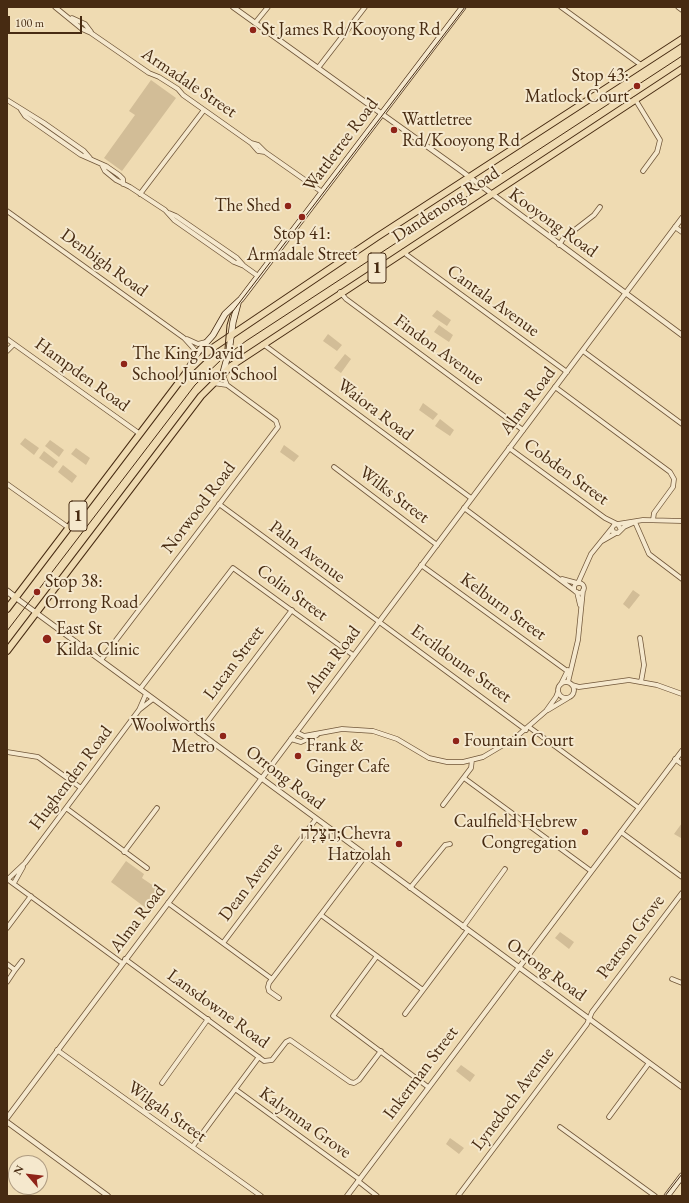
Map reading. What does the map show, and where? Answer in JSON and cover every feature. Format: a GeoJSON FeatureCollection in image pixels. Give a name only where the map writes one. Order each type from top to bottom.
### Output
{"type":"FeatureCollection","features":[{"type":"Feature","properties":{"kind":"highway","name":"Dandenong Road"},"geometry":{"type":"LineString","coordinates":[[7,609],[198,360],[232,334],[682,39]]}},
{"type":"Feature","properties":{"kind":"highway","name":"Dandenong Road"},"geometry":{"type":"LineString","coordinates":[[7,651],[212,383],[222,373],[263,343],[340,292],[682,69]]}},
{"type":"Feature","properties":{"kind":"main road","name":"Wattletree Road"},"geometry":{"type":"LineString","coordinates":[[182,379],[196,355],[209,340],[225,314],[241,299],[463,7]]}},
{"type":"Feature","properties":{"kind":"main road","name":"Wattletree Road"},"geometry":{"type":"LineString","coordinates":[[222,373],[229,353],[234,318],[241,299]]}},
{"type":"Feature","properties":{"kind":"main road","name":"Orrong Road"},"geometry":{"type":"LineString","coordinates":[[7,591],[16,598]]}},
{"type":"Feature","properties":{"kind":"main road"},"geometry":{"type":"LineString","coordinates":[[667,1196],[682,1176]]}},
{"type":"Feature","properties":{"kind":"street","name":"Armadale Street"},"geometry":{"type":"LineString","coordinates":[[55,7],[70,18],[85,24],[92,33],[149,73],[159,76],[178,89],[182,95],[251,143],[258,145],[265,152],[322,192]]}},
{"type":"Feature","properties":{"kind":"street","name":"Kooyong Road"},"geometry":{"type":"LineString","coordinates":[[233,7],[470,177],[682,335]]}},
{"type":"Feature","properties":{"kind":"street"},"geometry":{"type":"LineString","coordinates":[[255,23],[268,7]]}},
{"type":"Feature","properties":{"kind":"street"},"geometry":{"type":"LineString","coordinates":[[318,68],[364,7]]}},
{"type":"Feature","properties":{"kind":"street"},"geometry":{"type":"LineString","coordinates":[[561,7],[641,65]]}},
{"type":"Feature","properties":{"kind":"street"},"geometry":{"type":"LineString","coordinates":[[678,7],[682,10]]}},
{"type":"Feature","properties":{"kind":"street"},"geometry":{"type":"LineString","coordinates":[[635,99],[660,140],[657,152],[643,171]]}},
{"type":"Feature","properties":{"kind":"street"},"geometry":{"type":"LineString","coordinates":[[7,100],[22,110],[29,112],[84,151],[90,158],[121,177],[124,184],[168,213],[174,220],[234,262],[244,266],[258,276]]}},
{"type":"Feature","properties":{"kind":"street"},"geometry":{"type":"LineString","coordinates":[[140,194],[204,110]]}},
{"type":"Feature","properties":{"kind":"street"},"geometry":{"type":"LineString","coordinates":[[559,244],[563,239],[596,213],[600,207]]}},
{"type":"Feature","properties":{"kind":"street","name":"Denbigh Road"},"geometry":{"type":"LineString","coordinates":[[7,211],[184,338],[195,349],[196,355]]}},
{"type":"Feature","properties":{"kind":"street","name":"Alma Road"},"geometry":{"type":"LineString","coordinates":[[7,1118],[682,218]]}},
{"type":"Feature","properties":{"kind":"street"},"geometry":{"type":"LineString","coordinates":[[675,227],[682,232]]}},
{"type":"Feature","properties":{"kind":"street","name":"Cantala Avenue"},"geometry":{"type":"LineString","coordinates":[[404,250],[407,255],[567,372]]}},
{"type":"Feature","properties":{"kind":"street","name":"Findon Avenue"},"geometry":{"type":"LineString","coordinates":[[340,292],[346,299],[523,430]]}},
{"type":"Feature","properties":{"kind":"street","name":"Denbigh Road"},"geometry":{"type":"LineString","coordinates":[[184,338],[200,344],[209,340]]}},
{"type":"Feature","properties":{"kind":"street"},"geometry":{"type":"LineString","coordinates":[[7,346],[8,340]]}},
{"type":"Feature","properties":{"kind":"street","name":"Hampden Road"},"geometry":{"type":"LineString","coordinates":[[8,340],[140,434]]}},
{"type":"Feature","properties":{"kind":"street","name":"Waiora Road"},"geometry":{"type":"LineString","coordinates":[[263,343],[472,498]]}},
{"type":"Feature","properties":{"kind":"street"},"geometry":{"type":"LineString","coordinates":[[7,351],[14,344]]}},
{"type":"Feature","properties":{"kind":"street"},"geometry":{"type":"LineString","coordinates":[[583,351],[682,424]]}},
{"type":"Feature","properties":{"kind":"street"},"geometry":{"type":"LineString","coordinates":[[222,373],[227,385]]}},
{"type":"Feature","properties":{"kind":"street","name":"Norwood Road"},"geometry":{"type":"LineString","coordinates":[[101,660],[275,431],[278,425],[276,421],[227,385],[212,383]]}},
{"type":"Feature","properties":{"kind":"street"},"geometry":{"type":"LineString","coordinates":[[555,387],[670,472],[674,479],[674,486],[654,513],[653,520]]}},
{"type":"Feature","properties":{"kind":"street","name":"Cobden Street"},"geometry":{"type":"LineString","coordinates":[[510,448],[605,518],[617,524]]}},
{"type":"Feature","properties":{"kind":"street","name":"Wilks Street"},"geometry":{"type":"LineString","coordinates":[[334,468],[437,545]]}},
{"type":"Feature","properties":{"kind":"street"},"geometry":{"type":"LineString","coordinates":[[7,484],[69,528]]}},
{"type":"Feature","properties":{"kind":"street","name":"Palm Avenue"},"geometry":{"type":"LineString","coordinates":[[219,504],[378,622]]}},
{"type":"Feature","properties":{"kind":"street"},"geometry":{"type":"LineString","coordinates":[[464,508],[561,578],[576,591]]}},
{"type":"Feature","properties":{"kind":"street","name":"Cobden Street"},"geometry":{"type":"LineString","coordinates":[[605,518],[613,532],[616,533]]}},
{"type":"Feature","properties":{"kind":"street"},"geometry":{"type":"LineString","coordinates":[[581,609],[574,586],[584,570],[591,554],[612,528],[617,524],[653,520],[682,521]]}},
{"type":"Feature","properties":{"kind":"street"},"geometry":{"type":"LineString","coordinates":[[600,542],[635,522]]}},
{"type":"Feature","properties":{"kind":"street"},"geometry":{"type":"LineString","coordinates":[[635,522],[649,554],[682,579]]}},
{"type":"Feature","properties":{"kind":"street"},"geometry":{"type":"LineString","coordinates":[[617,524],[621,530]]}},
{"type":"Feature","properties":{"kind":"street","name":"Kelburn Street"},"geometry":{"type":"LineString","coordinates":[[421,565],[569,672]]}},
{"type":"Feature","properties":{"kind":"street","name":"Colin Street"},"geometry":{"type":"LineString","coordinates":[[140,689],[233,568],[353,655]]}},
{"type":"Feature","properties":{"kind":"street"},"geometry":{"type":"LineString","coordinates":[[296,732],[304,736],[346,729],[373,731],[397,739],[423,755],[441,761],[455,762],[472,760],[497,750],[528,728],[546,711],[556,697],[561,684],[569,672],[579,636],[584,570]]}},
{"type":"Feature","properties":{"kind":"street"},"geometry":{"type":"LineString","coordinates":[[561,578],[577,583],[583,588]]}},
{"type":"Feature","properties":{"kind":"street"},"geometry":{"type":"LineString","coordinates":[[576,591],[583,588]]}},
{"type":"Feature","properties":{"kind":"street","name":"Orrong Road"},"geometry":{"type":"LineString","coordinates":[[16,598],[682,1087]]}},
{"type":"Feature","properties":{"kind":"street","name":"Lucan Street"},"geometry":{"type":"LineString","coordinates":[[199,733],[292,610]]}},
{"type":"Feature","properties":{"kind":"street","name":"Ercildoune Street"},"geometry":{"type":"LineString","coordinates":[[378,622],[639,808]]}},
{"type":"Feature","properties":{"kind":"street"},"geometry":{"type":"LineString","coordinates":[[640,638],[644,665],[641,682]]}},
{"type":"Feature","properties":{"kind":"street"},"geometry":{"type":"LineString","coordinates":[[569,672],[570,683],[574,689],[572,694]]}},
{"type":"Feature","properties":{"kind":"street"},"geometry":{"type":"LineString","coordinates":[[561,684],[570,683],[576,687],[619,680],[657,685],[682,694]]}},
{"type":"Feature","properties":{"kind":"street"},"geometry":{"type":"LineString","coordinates":[[546,711],[586,686]]}},
{"type":"Feature","properties":{"kind":"street"},"geometry":{"type":"LineString","coordinates":[[558,692],[563,697],[568,698]]}},
{"type":"Feature","properties":{"kind":"street","name":"Hughenden Road"},"geometry":{"type":"LineString","coordinates":[[14,883],[25,863],[139,710],[146,694]]}},
{"type":"Feature","properties":{"kind":"street","name":"Hughenden Road"},"geometry":{"type":"LineString","coordinates":[[139,710],[153,699]]}},
{"type":"Feature","properties":{"kind":"street"},"geometry":{"type":"LineString","coordinates":[[290,739],[301,742],[321,733]]}},
{"type":"Feature","properties":{"kind":"street","name":"Inkerman Street"},"geometry":{"type":"LineString","coordinates":[[347,1196],[682,751]]}},
{"type":"Feature","properties":{"kind":"street"},"geometry":{"type":"LineString","coordinates":[[7,752],[38,757],[81,788]]}},
{"type":"Feature","properties":{"kind":"street"},"geometry":{"type":"LineString","coordinates":[[443,804],[472,766],[472,760]]}},
{"type":"Feature","properties":{"kind":"street"},"geometry":{"type":"LineString","coordinates":[[675,760],[682,764]]}},
{"type":"Feature","properties":{"kind":"street"},"geometry":{"type":"LineString","coordinates":[[464,778],[591,871]]}},
{"type":"Feature","properties":{"kind":"street"},"geometry":{"type":"LineString","coordinates":[[66,808],[147,868]]}},
{"type":"Feature","properties":{"kind":"street"},"geometry":{"type":"LineString","coordinates":[[124,852],[157,808]]}},
{"type":"Feature","properties":{"kind":"street","name":"Dean Avenue"},"geometry":{"type":"LineString","coordinates":[[223,943],[316,819]]}},
{"type":"Feature","properties":{"kind":"street"},"geometry":{"type":"LineString","coordinates":[[621,832],[682,877]]}},
{"type":"Feature","properties":{"kind":"street"},"geometry":{"type":"LineString","coordinates":[[410,888],[445,845],[450,844]]}},
{"type":"Feature","properties":{"kind":"street"},"geometry":{"type":"LineString","coordinates":[[279,998],[268,989],[272,979],[366,855]]}},
{"type":"Feature","properties":{"kind":"street","name":"Hughenden Road"},"geometry":{"type":"LineString","coordinates":[[8,879],[25,863]]}},
{"type":"Feature","properties":{"kind":"street"},"geometry":{"type":"LineString","coordinates":[[463,926],[505,869]]}},
{"type":"Feature","properties":{"kind":"street","name":"Lansdowne Road"},"geometry":{"type":"LineString","coordinates":[[8,879],[264,1060],[271,1061],[286,1042],[291,1040],[350,1082],[354,1083],[359,1080],[381,1051]]}},
{"type":"Feature","properties":{"kind":"street","name":"Pearson Grove"},"geometry":{"type":"LineString","coordinates":[[588,1019],[682,892]]}},
{"type":"Feature","properties":{"kind":"street"},"geometry":{"type":"LineString","coordinates":[[7,928],[31,896]]}},
{"type":"Feature","properties":{"kind":"street"},"geometry":{"type":"LineString","coordinates":[[168,903],[272,979]]}},
{"type":"Feature","properties":{"kind":"street"},"geometry":{"type":"LineString","coordinates":[[321,915],[423,990]]}},
{"type":"Feature","properties":{"kind":"street"},"geometry":{"type":"LineString","coordinates":[[405,1014],[468,930]]}},
{"type":"Feature","properties":{"kind":"street"},"geometry":{"type":"LineString","coordinates":[[377,956],[333,1016],[428,1087]]}},
{"type":"Feature","properties":{"kind":"street"},"geometry":{"type":"LineString","coordinates":[[7,982],[22,961]]}},
{"type":"Feature","properties":{"kind":"street"},"geometry":{"type":"LineString","coordinates":[[7,964],[15,970]]}},
{"type":"Feature","properties":{"kind":"street"},"geometry":{"type":"LineString","coordinates":[[672,979],[682,983]]}},
{"type":"Feature","properties":{"kind":"street"},"geometry":{"type":"LineString","coordinates":[[162,1083],[208,1019]]}},
{"type":"Feature","properties":{"kind":"street","name":"Lynedoch Avenue"},"geometry":{"type":"LineString","coordinates":[[458,1196],[587,1024],[588,1019]]}},
{"type":"Feature","properties":{"kind":"street","name":"Wilgah Street"},"geometry":{"type":"LineString","coordinates":[[57,1050],[261,1196]]}},
{"type":"Feature","properties":{"kind":"street"},"geometry":{"type":"LineString","coordinates":[[193,1146],[259,1057]]}},
{"type":"Feature","properties":{"kind":"street"},"geometry":{"type":"LineString","coordinates":[[609,1117],[649,1063]]}},
{"type":"Feature","properties":{"kind":"street","name":"Kalymna Grove"},"geometry":{"type":"LineString","coordinates":[[235,1089],[358,1180],[377,1196]]}},
{"type":"Feature","properties":{"kind":"street"},"geometry":{"type":"LineString","coordinates":[[7,1122],[108,1196]]}},
{"type":"Feature","properties":{"kind":"street"},"geometry":{"type":"LineString","coordinates":[[560,1127],[655,1196]]}},
{"type":"Feature","properties":{"kind":"shaded area"},"geometry":{"type":"Polygon","coordinates":[[[151,80],[176,98],[122,171],[104,158],[135,115],[129,111],[151,80]]]}},
{"type":"Feature","properties":{"kind":"shaded area"},"geometry":{"type":"Polygon","coordinates":[[[437,310],[451,320],[447,326],[432,316],[437,310]]]}},
{"type":"Feature","properties":{"kind":"shaded area"},"geometry":{"type":"Polygon","coordinates":[[[439,325],[453,335],[449,342],[434,332],[439,325]]]}},
{"type":"Feature","properties":{"kind":"shaded area"},"geometry":{"type":"Polygon","coordinates":[[[328,334],[342,345],[337,351],[323,341],[328,334]]]}},
{"type":"Feature","properties":{"kind":"shaded area"},"geometry":{"type":"Polygon","coordinates":[[[345,354],[351,359],[341,373],[334,368],[345,354]]]}},
{"type":"Feature","properties":{"kind":"shaded area"},"geometry":{"type":"Polygon","coordinates":[[[423,403],[438,414],[433,420],[419,410],[423,403]]]}},
{"type":"Feature","properties":{"kind":"shaded area"},"geometry":{"type":"Polygon","coordinates":[[[440,419],[454,430],[450,436],[435,426],[440,419]]]}},
{"type":"Feature","properties":{"kind":"shaded area"},"geometry":{"type":"Polygon","coordinates":[[[25,438],[39,448],[34,455],[20,444],[25,438]]]}},
{"type":"Feature","properties":{"kind":"shaded area"},"geometry":{"type":"Polygon","coordinates":[[[50,440],[64,450],[59,457],[45,446],[50,440]]]}},
{"type":"Feature","properties":{"kind":"shaded area"},"geometry":{"type":"Polygon","coordinates":[[[284,445],[299,456],[294,462],[280,452],[284,445]]]}},
{"type":"Feature","properties":{"kind":"shaded area"},"geometry":{"type":"Polygon","coordinates":[[[76,448],[90,458],[86,465],[71,454],[76,448]]]}},
{"type":"Feature","properties":{"kind":"shaded area"},"geometry":{"type":"Polygon","coordinates":[[[44,451],[58,462],[53,468],[39,458],[44,451]]]}},
{"type":"Feature","properties":{"kind":"shaded area"},"geometry":{"type":"Polygon","coordinates":[[[63,465],[77,476],[72,483],[58,472],[63,465]]]}},
{"type":"Feature","properties":{"kind":"shaded area"},"geometry":{"type":"Polygon","coordinates":[[[633,590],[640,595],[629,609],[623,604],[633,590]]]}},
{"type":"Feature","properties":{"kind":"shaded area"},"geometry":{"type":"Polygon","coordinates":[[[682,823],[682,837],[681,838],[674,834],[682,823]]]}},
{"type":"Feature","properties":{"kind":"shaded area"},"geometry":{"type":"Polygon","coordinates":[[[126,861],[144,874],[142,878],[164,893],[150,911],[111,882],[126,861]]]}},
{"type":"Feature","properties":{"kind":"shaded area"},"geometry":{"type":"Polygon","coordinates":[[[560,932],[574,942],[569,949],[555,938],[560,932]]]}},
{"type":"Feature","properties":{"kind":"shaded area"},"geometry":{"type":"Polygon","coordinates":[[[461,1065],[475,1075],[470,1082],[456,1071],[461,1065]]]}},
{"type":"Feature","properties":{"kind":"shaded area"},"geometry":{"type":"Polygon","coordinates":[[[450,1138],[464,1148],[459,1154],[446,1144],[450,1138]]]}},
{"type":"Feature","properties":{"kind":"tram line"},"geometry":{"type":"LineString","coordinates":[[221,359],[225,349],[227,325],[230,315],[465,7]]}},
{"type":"Feature","properties":{"kind":"tram line"},"geometry":{"type":"LineString","coordinates":[[7,631],[195,385],[223,358],[246,341],[682,56]]}},
{"type":"Feature","properties":{"kind":"tram line"},"geometry":{"type":"LineString","coordinates":[[665,1196],[682,1174]]}},
{"type":"Feature","properties":{"kind":"place","name":"St James Rd/Kooyong Rd"},"geometry":{"type":"Point","coordinates":[253,30]}},
{"type":"Feature","properties":{"kind":"place","name":"Stop 43: Matlock Court"},"geometry":{"type":"Point","coordinates":[637,86]}},
{"type":"Feature","properties":{"kind":"place","name":"Wattletree Rd/Kooyong Rd"},"geometry":{"type":"Point","coordinates":[394,130]}},
{"type":"Feature","properties":{"kind":"place","name":"The Shed"},"geometry":{"type":"Point","coordinates":[288,206]}},
{"type":"Feature","properties":{"kind":"place","name":"Stop 41: Armadale Street"},"geometry":{"type":"Point","coordinates":[302,217]}},
{"type":"Feature","properties":{"kind":"place","name":"The King David School Junior School"},"geometry":{"type":"Point","coordinates":[124,364]}},
{"type":"Feature","properties":{"kind":"place","name":"Stop 38: Orrong Road"},"geometry":{"type":"Point","coordinates":[37,592]}},
{"type":"Feature","properties":{"kind":"place","name":"East St Kilda Clinic"},"geometry":{"type":"Point","coordinates":[47,639]}},
{"type":"Feature","properties":{"kind":"place","name":"Woolworths Metro"},"geometry":{"type":"Point","coordinates":[223,736]}},
{"type":"Feature","properties":{"kind":"place","name":"Fountain Court"},"geometry":{"type":"Point","coordinates":[456,741]}},
{"type":"Feature","properties":{"kind":"place","name":"Frank & Ginger Cafe"},"geometry":{"type":"Point","coordinates":[298,756]}},
{"type":"Feature","properties":{"kind":"place","name":"Caulfield Hebrew Congregation"},"geometry":{"type":"Point","coordinates":[585,832]}},
{"type":"Feature","properties":{"kind":"place","name":"הַצָּלָה;Chevra Hatzolah"},"geometry":{"type":"Point","coordinates":[399,844]}}]}
